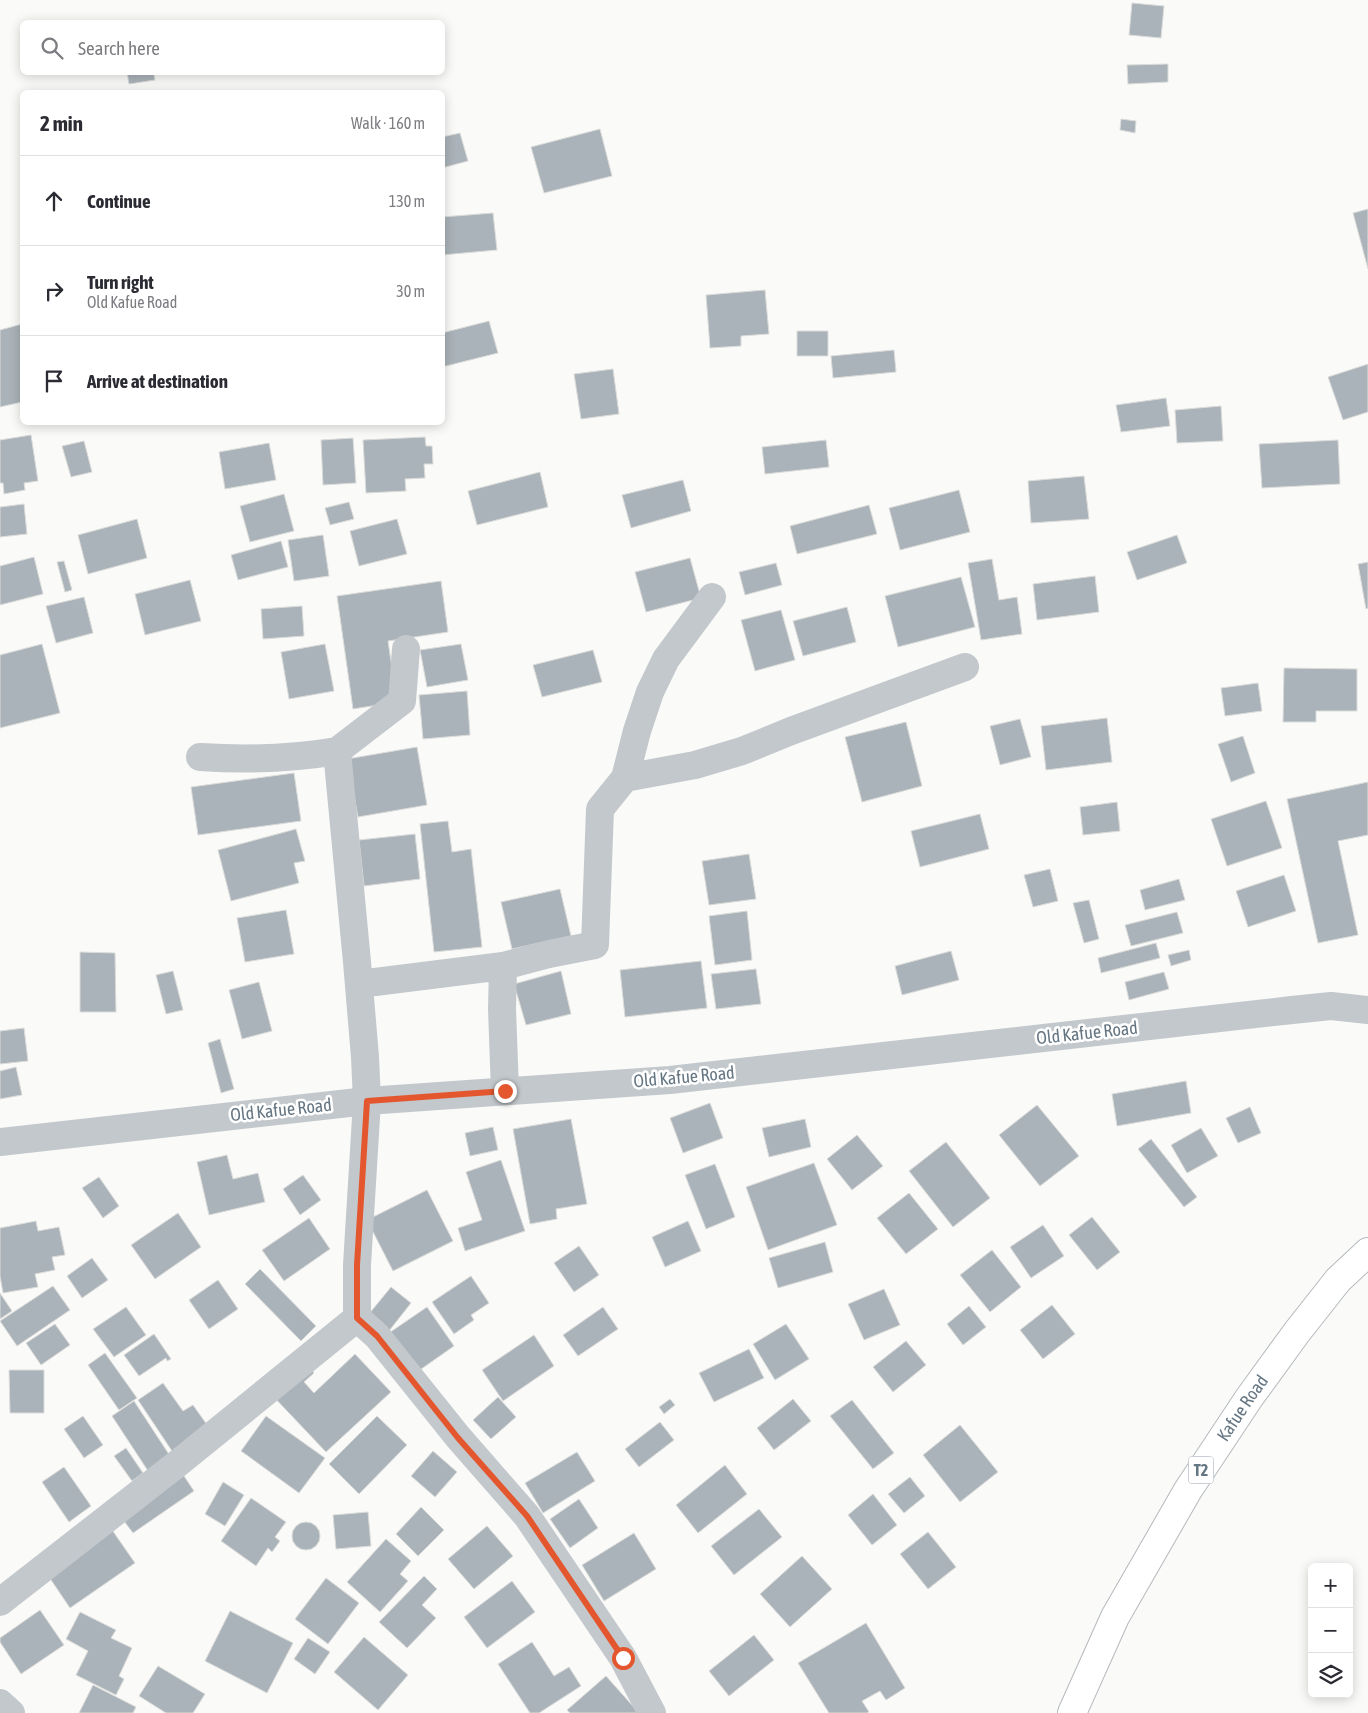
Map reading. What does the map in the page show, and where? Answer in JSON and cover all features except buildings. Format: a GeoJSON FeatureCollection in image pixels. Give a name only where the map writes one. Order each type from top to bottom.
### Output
{"type":"FeatureCollection","features":[{"type":"Feature","properties":{"kind":"highway","name":"Kafue Road"},"geometry":{"type":"LineString","coordinates":[[1072,1713],[1115,1617],[1188,1490],[1297,1332],[1338,1280],[1368,1252]]}},
{"type":"Feature","properties":{"kind":"street"},"geometry":{"type":"LineString","coordinates":[[359,984],[503,966],[594,945],[600,809],[625,778],[637,731],[654,684],[666,659],[712,597]]}},
{"type":"Feature","properties":{"kind":"street"},"geometry":{"type":"LineString","coordinates":[[200,758],[266,759],[308,756],[337,751],[402,701],[406,648]]}},
{"type":"Feature","properties":{"kind":"street"},"geometry":{"type":"LineString","coordinates":[[625,778],[695,766],[742,751],[965,667]]}},
{"type":"Feature","properties":{"kind":"street"},"geometry":{"type":"LineString","coordinates":[[337,751],[359,984],[367,1101],[357,1265],[357,1318],[377,1336],[458,1438],[527,1516],[623,1658],[652,1713]]}},
{"type":"Feature","properties":{"kind":"street"},"geometry":{"type":"LineString","coordinates":[[503,966],[502,1009],[505,1091]]}},
{"type":"Feature","properties":{"kind":"street","name":"Old Kafue Road"},"geometry":{"type":"LineString","coordinates":[[0,1142],[367,1101],[670,1080],[1331,1006],[1368,1010]]}},
{"type":"Feature","properties":{"kind":"street"},"geometry":{"type":"LineString","coordinates":[[0,1602],[177,1464],[357,1318]]}},
{"type":"Feature","properties":{"kind":"street"},"geometry":{"type":"LineString","coordinates":[[0,1703],[11,1713]]}},
{"type":"Feature","properties":{"kind":"route"},"geometry":{"type":"LineString","coordinates":[[505,1091],[367,1101],[357,1265],[357,1318],[377,1336],[458,1438],[527,1516],[623,1658]]}}]}
